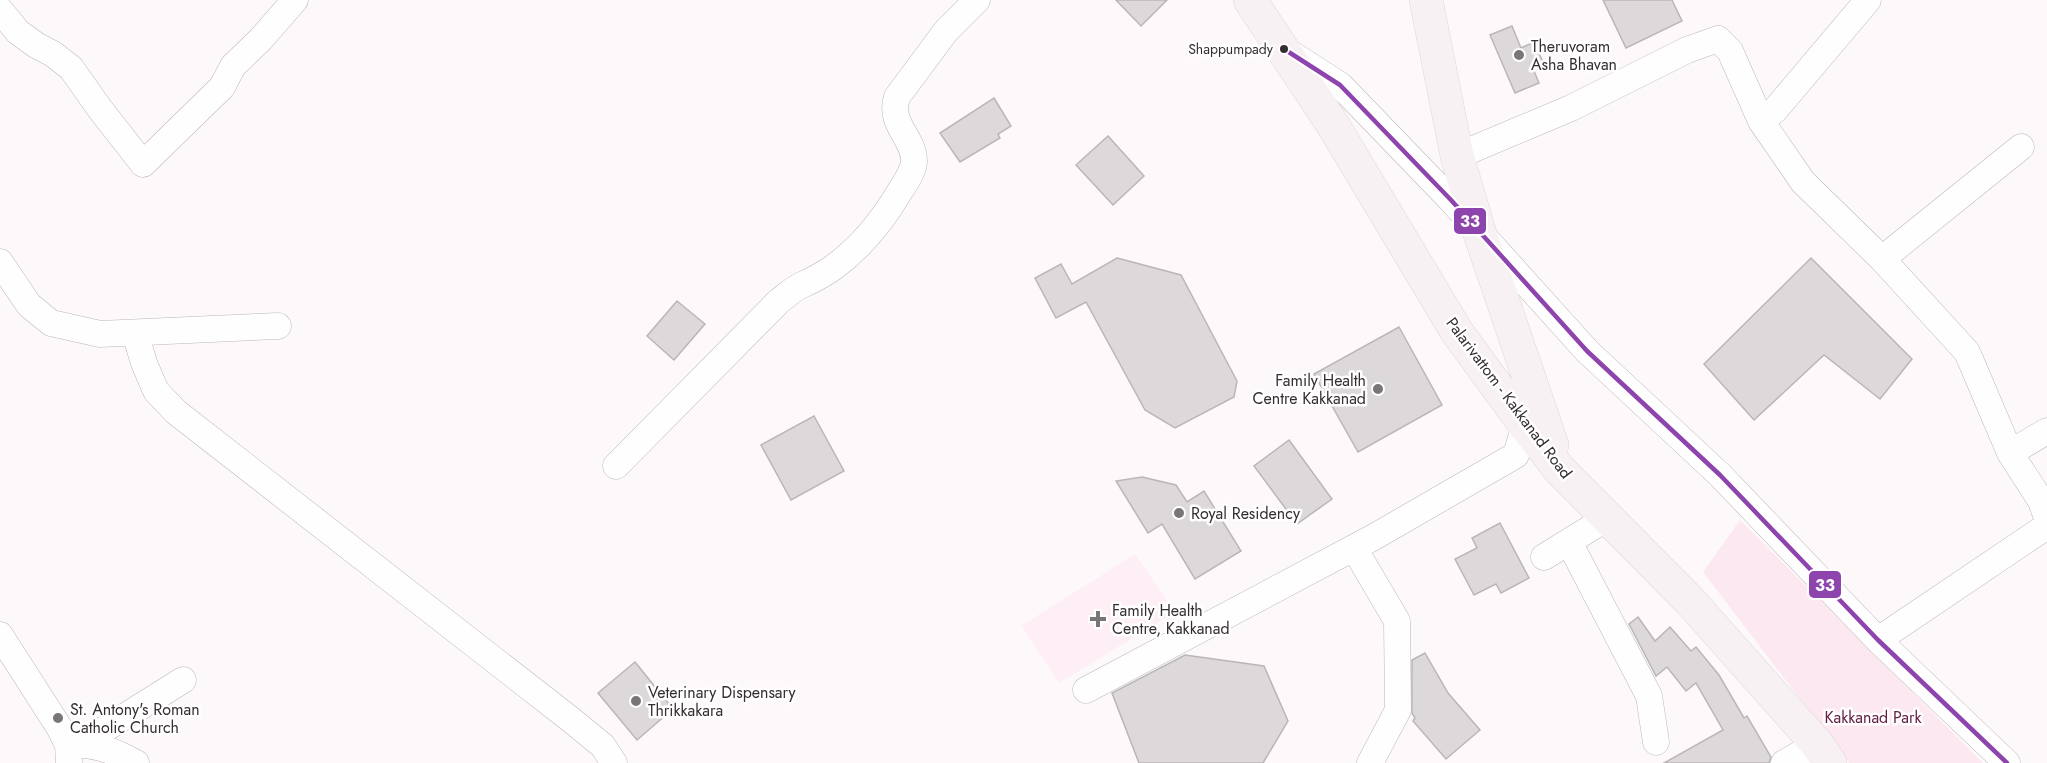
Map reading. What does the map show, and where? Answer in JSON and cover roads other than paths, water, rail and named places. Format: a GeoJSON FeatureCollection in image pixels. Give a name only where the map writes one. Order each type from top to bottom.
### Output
{"type":"FeatureCollection","features":[{"type":"Feature","properties":{"kind":"main road","name":"Palarivattom - Kakkanad Road"},"geometry":{"type":"LineString","coordinates":[[1250,0],[1333,125],[1457,332],[1560,470],[1690,601],[1824,754]]}},
{"type":"Feature","properties":{"kind":"main road"},"geometry":{"type":"LineString","coordinates":[[1426,0],[1457,156],[1479,231],[1560,470]]}},
{"type":"Feature","properties":{"kind":"street"},"geometry":{"type":"LineString","coordinates":[[0,10],[18,32],[54,54],[71,68],[143,164],[222,87],[233,66],[261,39],[295,0]]}},
{"type":"Feature","properties":{"kind":"street"},"geometry":{"type":"LineString","coordinates":[[616,466],[779,301],[835,266],[865,239],[890,208],[911,173],[914,160],[907,138],[896,118],[894,107],[897,97],[946,31],[977,0]]}},
{"type":"Feature","properties":{"kind":"street"},"geometry":{"type":"LineString","coordinates":[[1761,121],[1775,110],[1868,0]]}},
{"type":"Feature","properties":{"kind":"street"},"geometry":{"type":"LineString","coordinates":[[1457,156],[1571,108],[1687,50],[1718,39],[1730,51],[1761,121],[1803,182],[1882,259],[1967,352],[2010,453],[2041,501],[2047,518]]}},
{"type":"Feature","properties":{"kind":"street"},"geometry":{"type":"LineString","coordinates":[[1284,49],[1340,85],[1479,231],[1587,351],[1720,476],[1878,640],[2007,763]]}},
{"type":"Feature","properties":{"kind":"street"},"geometry":{"type":"LineString","coordinates":[[1882,259],[2021,147]]}},
{"type":"Feature","properties":{"kind":"street"},"geometry":{"type":"LineString","coordinates":[[0,262],[29,305],[51,323],[100,334],[278,326]]}},
{"type":"Feature","properties":{"kind":"street"},"geometry":{"type":"LineString","coordinates":[[135,333],[156,391],[176,412],[570,719],[603,746],[614,763]]}},
{"type":"Feature","properties":{"kind":"street"},"geometry":{"type":"LineString","coordinates":[[1086,690],[1354,548],[1516,455],[1525,424]]}},
{"type":"Feature","properties":{"kind":"street"},"geometry":{"type":"LineString","coordinates":[[2010,453],[2047,431]]}},
{"type":"Feature","properties":{"kind":"street"},"geometry":{"type":"LineString","coordinates":[[1544,557],[1607,518]]}},
{"type":"Feature","properties":{"kind":"street"},"geometry":{"type":"LineString","coordinates":[[1878,640],[2047,526]]}},
{"type":"Feature","properties":{"kind":"street"},"geometry":{"type":"LineString","coordinates":[[1569,542],[1649,696],[1656,742]]}},
{"type":"Feature","properties":{"kind":"street"},"geometry":{"type":"LineString","coordinates":[[1354,548],[1397,621],[1398,710],[1370,763]]}},
{"type":"Feature","properties":{"kind":"street"},"geometry":{"type":"LineString","coordinates":[[0,635],[72,751]]}},
{"type":"Feature","properties":{"kind":"street"},"geometry":{"type":"LineString","coordinates":[[72,751],[183,680]]}},
{"type":"Feature","properties":{"kind":"street"},"geometry":{"type":"LineString","coordinates":[[72,751],[120,754],[136,763]]}},
{"type":"Feature","properties":{"kind":"street"},"geometry":{"type":"LineString","coordinates":[[1784,763],[1824,754]]}},
{"type":"Feature","properties":{"kind":"place","name":"Shappumpady"},"geometry":{"type":"Point","coordinates":[1284,49]}},
{"type":"Feature","properties":{"kind":"place","name":"Theruvoram Asha Bhavan"},"geometry":{"type":"Point","coordinates":[1519,55]}},
{"type":"Feature","properties":{"kind":"place","name":"Family Health Centre Kakkanad"},"geometry":{"type":"Point","coordinates":[1378,389]}},
{"type":"Feature","properties":{"kind":"place","name":"Royal Residency"},"geometry":{"type":"Point","coordinates":[1179,513]}},
{"type":"Feature","properties":{"kind":"place","name":"Family Health Centre, Kakkanad"},"geometry":{"type":"Point","coordinates":[1098,619]}},
{"type":"Feature","properties":{"kind":"place","name":"Veterinary Dispensary Thrikkakara"},"geometry":{"type":"Point","coordinates":[636,701]}},
{"type":"Feature","properties":{"kind":"place","name":"St. Antony's Roman Catholic Church"},"geometry":{"type":"Point","coordinates":[58,718]}},
{"type":"Feature","properties":{"kind":"park label","name":"Kakkanad Park"},"geometry":{"type":"Point","coordinates":[1873,717]}}]}
